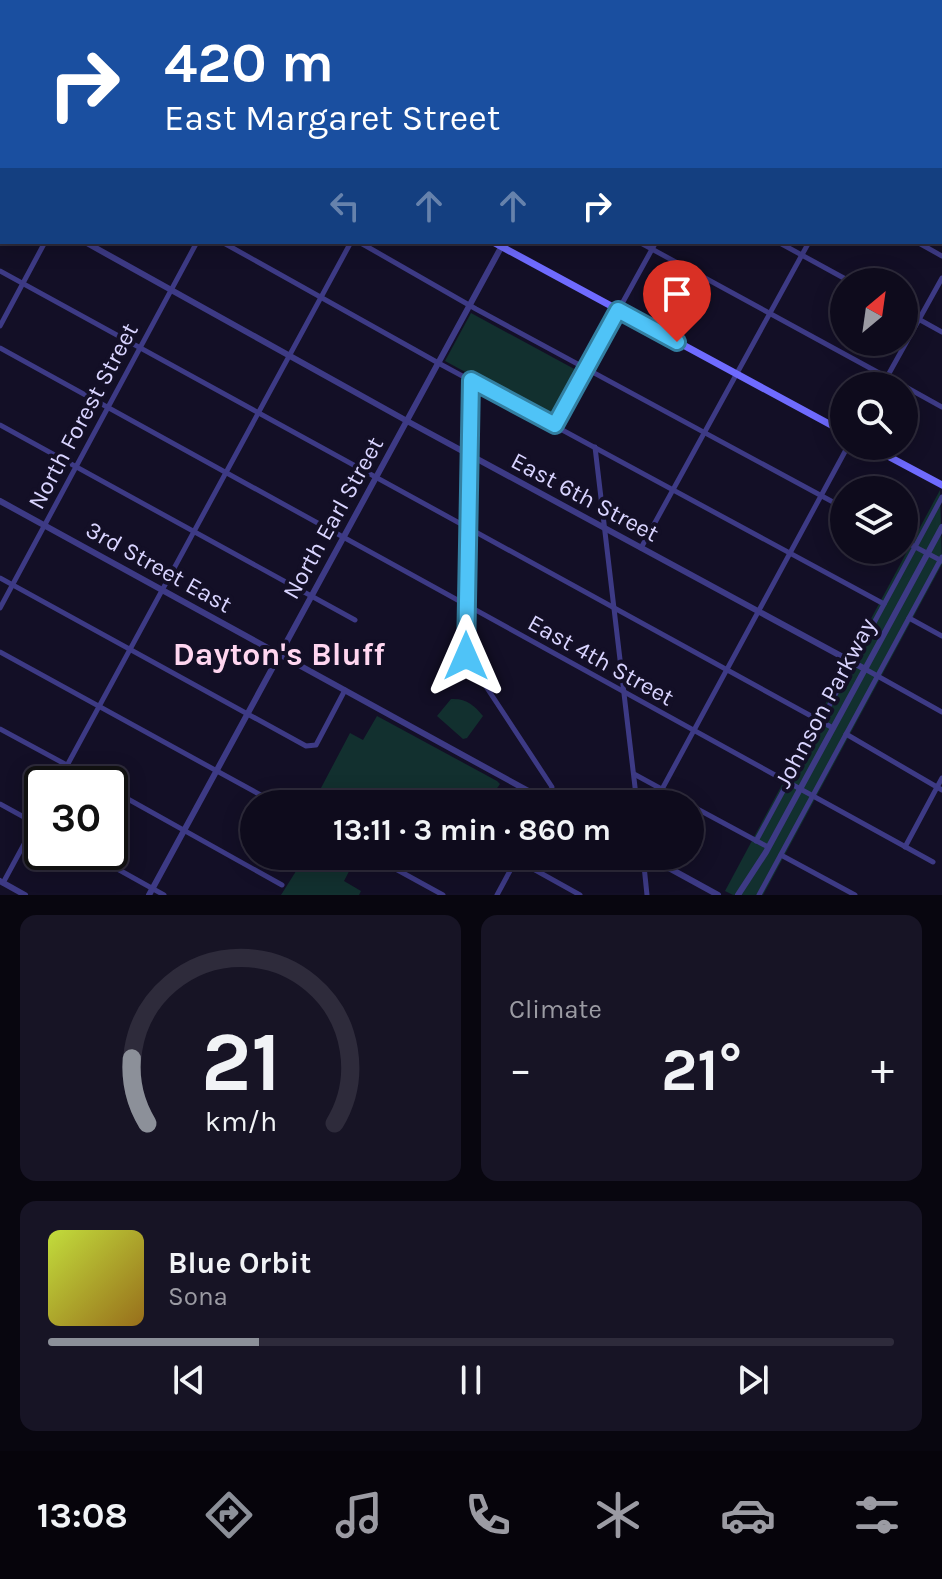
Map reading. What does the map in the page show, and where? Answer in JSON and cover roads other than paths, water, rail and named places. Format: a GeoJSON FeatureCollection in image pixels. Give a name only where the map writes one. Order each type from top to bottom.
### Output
{"type":"FeatureCollection","features":[{"type":"Feature","properties":{"kind":"main road"},"geometry":{"type":"LineString","coordinates":[[502,244],[830,424]]}},
{"type":"Feature","properties":{"kind":"main road"},"geometry":{"type":"LineString","coordinates":[[895,460],[942,485]]}},
{"type":"Feature","properties":{"kind":"street"},"geometry":{"type":"LineString","coordinates":[[0,326],[44,244]]}},
{"type":"Feature","properties":{"kind":"street","name":"East 6th Street"},"geometry":{"type":"LineString","coordinates":[[89,244],[942,712]]}},
{"type":"Feature","properties":{"kind":"street","name":"North Forest Street"},"geometry":{"type":"LineString","coordinates":[[0,608],[196,244]]}},
{"type":"Feature","properties":{"kind":"street"},"geometry":{"type":"LineString","coordinates":[[226,244],[884,604]]}},
{"type":"Feature","properties":{"kind":"street"},"geometry":{"type":"LineString","coordinates":[[0,729],[67,765],[350,244]]}},
{"type":"Feature","properties":{"kind":"street"},"geometry":{"type":"LineString","coordinates":[[363,244],[830,500]]}},
{"type":"Feature","properties":{"kind":"street","name":"North Earl Street"},"geometry":{"type":"LineString","coordinates":[[151,892],[502,244]]}},
{"type":"Feature","properties":{"kind":"street"},"geometry":{"type":"LineString","coordinates":[[643,244],[878,372]]}},
{"type":"Feature","properties":{"kind":"street"},"geometry":{"type":"LineString","coordinates":[[555,425],[655,244]]}},
{"type":"Feature","properties":{"kind":"street"},"geometry":{"type":"LineString","coordinates":[[782,244],[830,270]]}},
{"type":"Feature","properties":{"kind":"street"},"geometry":{"type":"LineString","coordinates":[[641,548],[808,244]]}},
{"type":"Feature","properties":{"kind":"street"},"geometry":{"type":"LineString","coordinates":[[921,244],[942,256]]}},
{"type":"Feature","properties":{"kind":"street"},"geometry":{"type":"LineString","coordinates":[[0,271],[833,728]]}},
{"type":"Feature","properties":{"kind":"street"},"geometry":{"type":"LineString","coordinates":[[890,372],[942,278]]}},
{"type":"Feature","properties":{"kind":"street"},"geometry":{"type":"LineString","coordinates":[[919,319],[942,332]]}},
{"type":"Feature","properties":{"kind":"street","name":"East 4th Street"},"geometry":{"type":"LineString","coordinates":[[0,348],[933,862]]}},
{"type":"Feature","properties":{"kind":"street"},"geometry":{"type":"LineString","coordinates":[[471,380],[466,656],[552,790]]}},
{"type":"Feature","properties":{"kind":"street"},"geometry":{"type":"LineString","coordinates":[[918,394],[942,407]]}},
{"type":"Feature","properties":{"kind":"street"},"geometry":{"type":"LineString","coordinates":[[0,425],[355,620]]}},
{"type":"Feature","properties":{"kind":"street"},"geometry":{"type":"LineString","coordinates":[[595,447],[635,790]]}},
{"type":"Feature","properties":{"kind":"street"},"geometry":{"type":"LineString","coordinates":[[633,773],[662,789],[840,460]]}},
{"type":"Feature","properties":{"kind":"street","name":"Johnson Parkway"},"geometry":{"type":"LineString","coordinates":[[918,541],[942,497]]}},
{"type":"Feature","properties":{"kind":"street","name":"3rd Street East"},"geometry":{"type":"LineString","coordinates":[[0,501],[525,790]]}},
{"type":"Feature","properties":{"kind":"street","name":"Johnson Parkway"},"geometry":{"type":"LineString","coordinates":[[738,895],[768,847],[942,527]]}},
{"type":"Feature","properties":{"kind":"street"},"geometry":{"type":"LineString","coordinates":[[918,548],[941,560]]}},
{"type":"Feature","properties":{"kind":"street","name":"Johnson Parkway"},"geometry":{"type":"LineString","coordinates":[[759,895],[941,560]]}},
{"type":"Feature","properties":{"kind":"street","name":"Johnson Parkway"},"geometry":{"type":"LineString","coordinates":[[756,841],[906,564]]}},
{"type":"Feature","properties":{"kind":"street"},"geometry":{"type":"LineString","coordinates":[[0,578],[306,746],[313,747],[345,690]]}},
{"type":"Feature","properties":{"kind":"street"},"geometry":{"type":"LineString","coordinates":[[909,618],[942,636]]}},
{"type":"Feature","properties":{"kind":"street"},"geometry":{"type":"LineString","coordinates":[[0,652],[252,790]]}},
{"type":"Feature","properties":{"kind":"street"},"geometry":{"type":"LineString","coordinates":[[846,734],[940,789]]}},
{"type":"Feature","properties":{"kind":"street"},"geometry":{"type":"LineString","coordinates":[[905,847],[940,789],[942,778]]}},
{"type":"Feature","properties":{"kind":"street"},"geometry":{"type":"LineString","coordinates":[[128,799],[282,885]]}},
{"type":"Feature","properties":{"kind":"street"},"geometry":{"type":"LineString","coordinates":[[0,804],[24,817]]}},
{"type":"Feature","properties":{"kind":"street"},"geometry":{"type":"LineString","coordinates":[[704,812],[768,847]]}},
{"type":"Feature","properties":{"kind":"street"},"geometry":{"type":"LineString","coordinates":[[24,843],[2,882],[25,895]]}},
{"type":"Feature","properties":{"kind":"street"},"geometry":{"type":"LineString","coordinates":[[781,855],[855,895]]}},
{"type":"Feature","properties":{"kind":"street"},"geometry":{"type":"LineString","coordinates":[[116,870],[151,892],[164,895]]}},
{"type":"Feature","properties":{"kind":"street"},"geometry":{"type":"LineString","coordinates":[[397,870],[443,895]]}},
{"type":"Feature","properties":{"kind":"street"},"geometry":{"type":"LineString","coordinates":[[497,895],[509,870]]}},
{"type":"Feature","properties":{"kind":"street"},"geometry":{"type":"LineString","coordinates":[[537,870],[580,895]]}},
{"type":"Feature","properties":{"kind":"street"},"geometry":{"type":"LineString","coordinates":[[646,870],[647,895]]}},
{"type":"Feature","properties":{"kind":"street"},"geometry":{"type":"LineString","coordinates":[[671,870],[718,895]]}},
{"type":"Feature","properties":{"kind":"district","name":"Dayton's Bluff"},"geometry":{"type":"Point","coordinates":[279,654]}}]}
